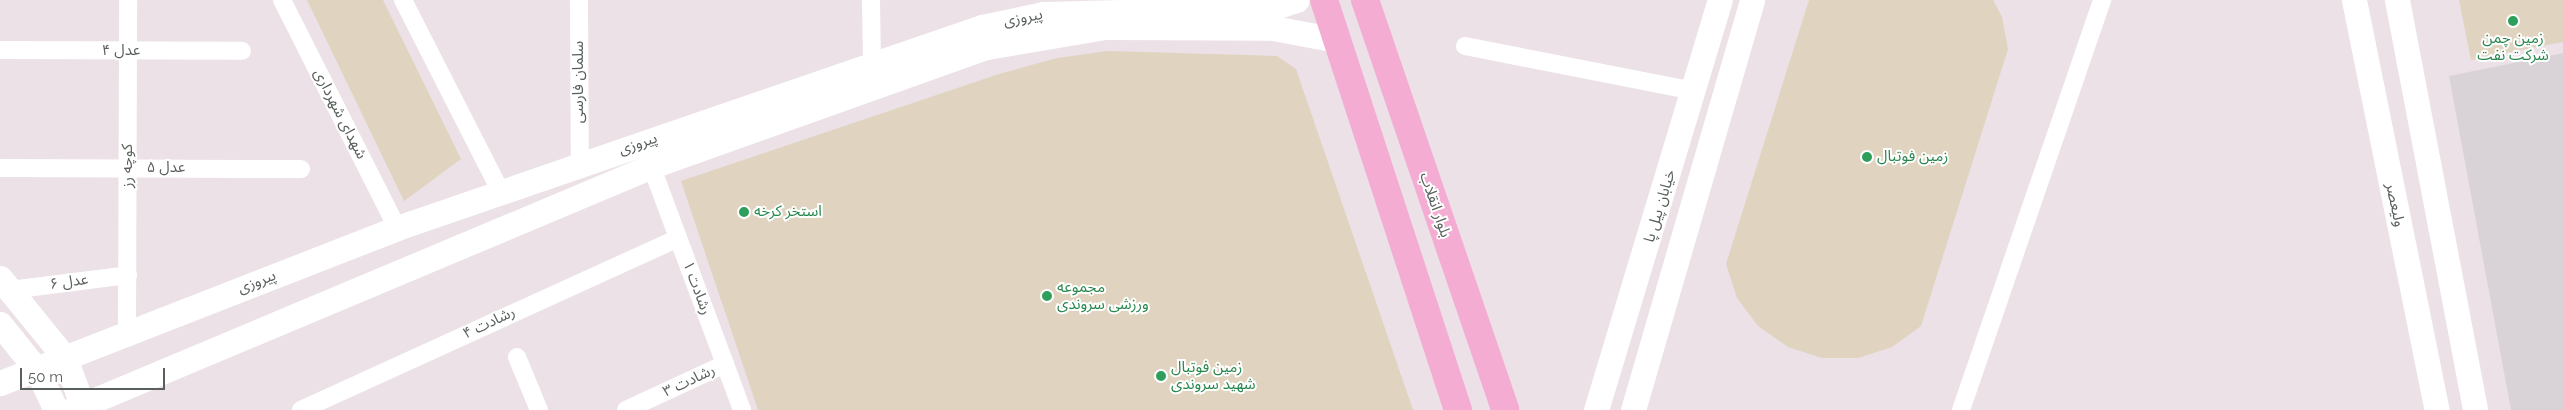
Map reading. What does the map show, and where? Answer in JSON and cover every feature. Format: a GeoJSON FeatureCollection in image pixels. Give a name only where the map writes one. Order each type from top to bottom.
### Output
{"type":"FeatureCollection","features":[{"type":"Feature","properties":{"kind":"main road","name":"پیروزی"},"geometry":{"type":"LineString","coordinates":[[0,383],[397,228],[982,26],[1043,14],[1272,8],[1297,0]]}},
{"type":"Feature","properties":{"kind":"main road"},"geometry":{"type":"LineString","coordinates":[[1324,0],[1458,410]]}},
{"type":"Feature","properties":{"kind":"main road","name":"بلوار انقلاب"},"geometry":{"type":"LineString","coordinates":[[1365,0],[1506,409]]}},
{"type":"Feature","properties":{"kind":"main road","name":"خیابان پیل پا"},"geometry":{"type":"LineString","coordinates":[[1596,410],[1694,92],[1720,0]]}},
{"type":"Feature","properties":{"kind":"main road","name":"خیابان پیل پا"},"geometry":{"type":"LineString","coordinates":[[1632,410],[1752,0]]}},
{"type":"Feature","properties":{"kind":"main road","name":"ولیعصر"},"geometry":{"type":"LineString","coordinates":[[2354,0],[2437,410]]}},
{"type":"Feature","properties":{"kind":"main road"},"geometry":{"type":"LineString","coordinates":[[2398,0],[2476,410]]}},
{"type":"Feature","properties":{"kind":"main road","name":"پیروزی"},"geometry":{"type":"LineString","coordinates":[[80,408],[652,166],[987,47],[1047,33],[1105,27],[1273,28],[1337,40]]}},
{"type":"Feature","properties":{"kind":"main road"},"geometry":{"type":"LineString","coordinates":[[5,284],[65,358],[80,408]]}},
{"type":"Feature","properties":{"kind":"main road"},"geometry":{"type":"LineString","coordinates":[[0,324],[37,370],[56,410]]}},
{"type":"Feature","properties":{"kind":"street","name":"کوچه رز"},"geometry":{"type":"LineString","coordinates":[[128,0],[128,332]]}},
{"type":"Feature","properties":{"kind":"street","name":"شهدای شهرداری"},"geometry":{"type":"LineString","coordinates":[[282,0],[397,228]]}},
{"type":"Feature","properties":{"kind":"street"},"geometry":{"type":"LineString","coordinates":[[403,0],[500,192]]}},
{"type":"Feature","properties":{"kind":"street","name":"سلمان فارسی"},"geometry":{"type":"LineString","coordinates":[[579,0],[580,164]]}},
{"type":"Feature","properties":{"kind":"street"},"geometry":{"type":"LineString","coordinates":[[871,0],[872,64]]}},
{"type":"Feature","properties":{"kind":"street"},"geometry":{"type":"LineString","coordinates":[[1961,410],[2102,0]]}},
{"type":"Feature","properties":{"kind":"street"},"geometry":{"type":"LineString","coordinates":[[1465,46],[1694,92]]}},
{"type":"Feature","properties":{"kind":"street","name":"عدل ۴"},"geometry":{"type":"LineString","coordinates":[[0,50],[242,51]]}},
{"type":"Feature","properties":{"kind":"street","name":"رشادت ۱"},"geometry":{"type":"LineString","coordinates":[[642,143],[742,410]]}},
{"type":"Feature","properties":{"kind":"street","name":"عدل ۵"},"geometry":{"type":"LineString","coordinates":[[0,168],[301,169]]}},
{"type":"Feature","properties":{"kind":"street","name":"رشادت ۴"},"geometry":{"type":"LineString","coordinates":[[301,410],[678,238]]}},
{"type":"Feature","properties":{"kind":"street","name":"عدل ۶"},"geometry":{"type":"LineString","coordinates":[[5,284],[128,274]]}},
{"type":"Feature","properties":{"kind":"street"},"geometry":{"type":"LineString","coordinates":[[517,357],[539,410]]}},
{"type":"Feature","properties":{"kind":"street","name":"رشادت ۳"},"geometry":{"type":"LineString","coordinates":[[626,410],[725,364]]}},
{"type":"Feature","properties":{"kind":"street"},"geometry":{"type":"LineString","coordinates":[[335,410],[341,392]]}},
{"type":"Feature","properties":{"kind":"shaded area"},"geometry":{"type":"Polygon","coordinates":[[[307,0],[383,0],[461,159],[404,201],[307,0]]]}},
{"type":"Feature","properties":{"kind":"shaded area","name":"زمین فوتبال"},"geometry":{"type":"Polygon","coordinates":[[[1809,0],[1993,0],[2002,17],[2008,49],[1921,326],[1892,347],[1858,358],[1822,358],[1788,347],[1758,326],[1737,298],[1726,264],[1809,0]]]}},
{"type":"Feature","properties":{"kind":"shaded area","name":"زمین چمن شرکت نفت"},"geometry":{"type":"Polygon","coordinates":[[[2459,0],[2563,0],[2563,42],[2471,60],[2459,0]]]}},
{"type":"Feature","properties":{"kind":"shaded area","name":"مجموعه ورزشی سروندی"},"geometry":{"type":"Polygon","coordinates":[[[1108,51],[1277,56],[1296,69],[1413,410],[758,410],[681,181],[999,74],[1057,58],[1108,51]]]}},
{"type":"Feature","properties":{"kind":"shaded area"},"geometry":{"type":"Polygon","coordinates":[[[2563,53],[2563,410],[2511,410],[2449,76],[2563,53]]]}},
{"type":"Feature","properties":{"kind":"place","name":"زمین چمن شرکت نفت"},"geometry":{"type":"Point","coordinates":[2513,21]}},
{"type":"Feature","properties":{"kind":"place","name":"زمین فوتبال"},"geometry":{"type":"Point","coordinates":[1867,157]}},
{"type":"Feature","properties":{"kind":"place","name":"استخر کرخه"},"geometry":{"type":"Point","coordinates":[744,212]}},
{"type":"Feature","properties":{"kind":"place","name":"مجموعه ورزشی سروندی"},"geometry":{"type":"Point","coordinates":[1047,296]}},
{"type":"Feature","properties":{"kind":"place","name":"زمین فوتبال شهید سروندی"},"geometry":{"type":"Point","coordinates":[1161,376]}}]}
